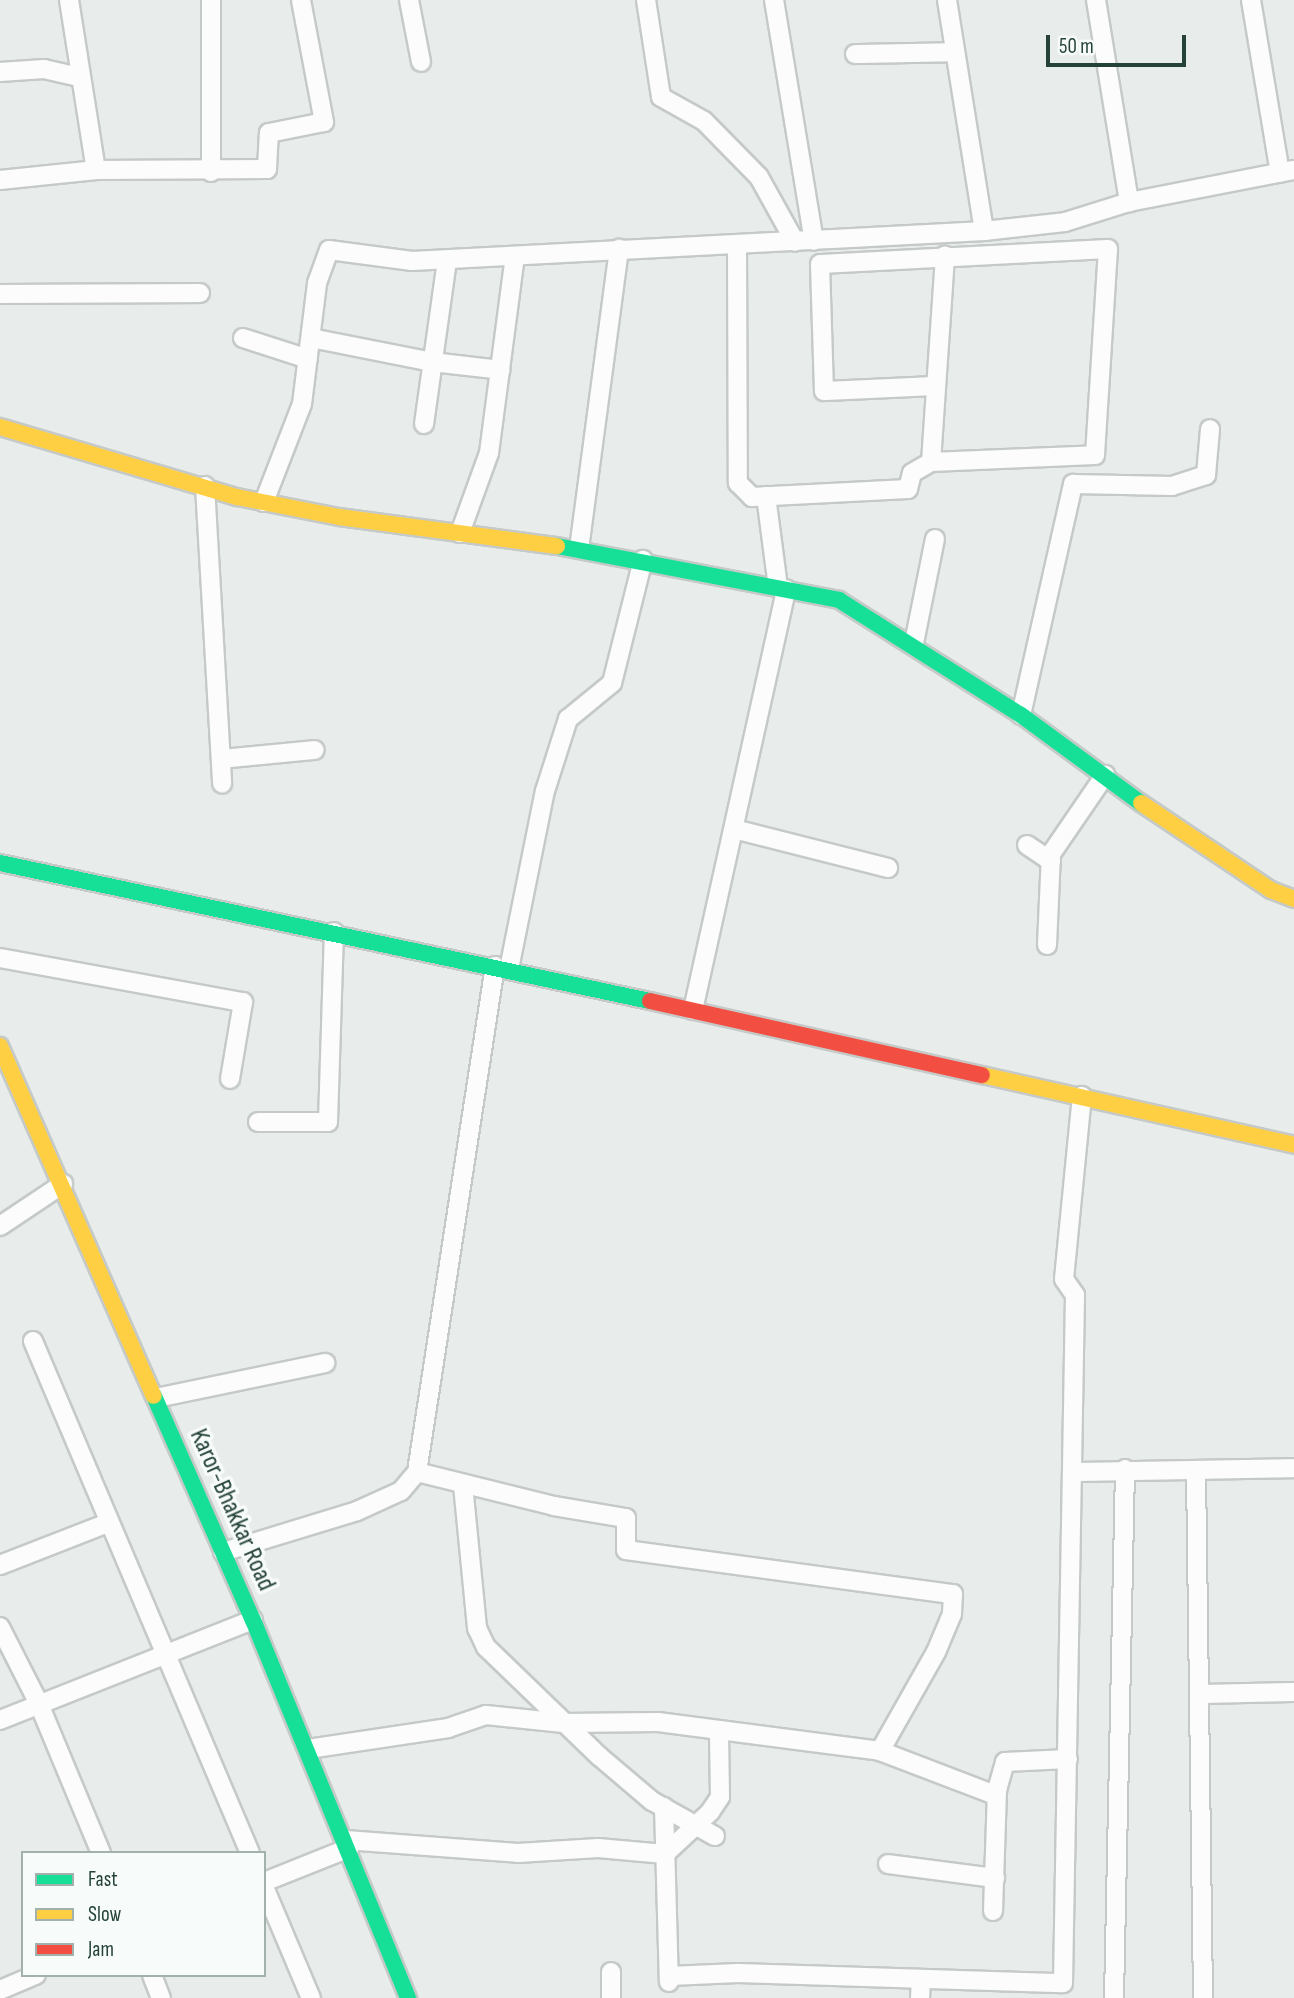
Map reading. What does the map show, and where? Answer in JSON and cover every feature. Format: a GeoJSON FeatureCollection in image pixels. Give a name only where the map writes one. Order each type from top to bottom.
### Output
{"type":"FeatureCollection","features":[{"type":"Feature","properties":{"kind":"main road"},"geometry":{"type":"LineString","coordinates":[[0,427],[264,502],[579,549],[839,600],[914,643],[1021,715],[1130,796],[1271,890],[1294,898]]}},
{"type":"Feature","properties":{"kind":"main road"},"geometry":{"type":"LineString","coordinates":[[0,863],[502,968],[1294,1145]]}},
{"type":"Feature","properties":{"kind":"main road","name":"Karor-Bhakkar Road"},"geometry":{"type":"LineString","coordinates":[[0,1046],[253,1620],[348,1844],[408,1998]]}},
{"type":"Feature","properties":{"kind":"street"},"geometry":{"type":"LineString","coordinates":[[69,0],[96,170]]}},
{"type":"Feature","properties":{"kind":"street"},"geometry":{"type":"LineString","coordinates":[[211,0],[211,172]]}},
{"type":"Feature","properties":{"kind":"street"},"geometry":{"type":"LineString","coordinates":[[0,180],[96,170],[211,172],[267,169],[269,133],[324,122],[301,0]]}},
{"type":"Feature","properties":{"kind":"street"},"geometry":{"type":"LineString","coordinates":[[408,0],[421,62]]}},
{"type":"Feature","properties":{"kind":"street"},"geometry":{"type":"LineString","coordinates":[[646,0],[661,97],[704,121],[760,177],[804,242]]}},
{"type":"Feature","properties":{"kind":"street"},"geometry":{"type":"LineString","coordinates":[[774,0],[804,242]]}},
{"type":"Feature","properties":{"kind":"street"},"geometry":{"type":"LineString","coordinates":[[947,0],[984,231]]}},
{"type":"Feature","properties":{"kind":"street"},"geometry":{"type":"LineString","coordinates":[[1096,0],[1129,202]]}},
{"type":"Feature","properties":{"kind":"street"},"geometry":{"type":"LineString","coordinates":[[264,502],[302,404],[317,283],[329,250],[412,261],[447,260],[984,231],[1065,222],[1129,202],[1287,172],[1251,0]]}},
{"type":"Feature","properties":{"kind":"street"},"geometry":{"type":"LineString","coordinates":[[855,54],[955,52]]}},
{"type":"Feature","properties":{"kind":"street"},"geometry":{"type":"LineString","coordinates":[[0,72],[44,69],[80,76]]}},
{"type":"Feature","properties":{"kind":"street"},"geometry":{"type":"LineString","coordinates":[[737,246],[738,483],[752,496],[908,489],[912,473],[931,462],[1095,455],[1108,249],[945,255],[820,264],[824,391],[936,386]]}},
{"type":"Feature","properties":{"kind":"street"},"geometry":{"type":"LineString","coordinates":[[579,549],[619,249]]}},
{"type":"Feature","properties":{"kind":"street"},"geometry":{"type":"LineString","coordinates":[[931,462],[945,255]]}},
{"type":"Feature","properties":{"kind":"street"},"geometry":{"type":"LineString","coordinates":[[460,533],[489,453],[515,256]]}},
{"type":"Feature","properties":{"kind":"street"},"geometry":{"type":"LineString","coordinates":[[424,424],[447,260]]}},
{"type":"Feature","properties":{"kind":"street"},"geometry":{"type":"LineString","coordinates":[[0,294],[200,293]]}},
{"type":"Feature","properties":{"kind":"street"},"geometry":{"type":"LineString","coordinates":[[243,338],[308,359]]}},
{"type":"Feature","properties":{"kind":"street"},"geometry":{"type":"LineString","coordinates":[[311,338],[432,362],[501,370]]}},
{"type":"Feature","properties":{"kind":"street"},"geometry":{"type":"LineString","coordinates":[[1021,715],[1073,484],[1172,486],[1206,475],[1210,429]]}},
{"type":"Feature","properties":{"kind":"street"},"geometry":{"type":"LineString","coordinates":[[205,486],[222,784]]}},
{"type":"Feature","properties":{"kind":"street"},"geometry":{"type":"LineString","coordinates":[[693,1010],[734,829],[782,588],[766,496]]}},
{"type":"Feature","properties":{"kind":"street"},"geometry":{"type":"LineString","coordinates":[[914,643],[934,539]]}},
{"type":"Feature","properties":{"kind":"street"},"geometry":{"type":"LineString","coordinates":[[223,1552],[357,1511],[401,1491],[417,1472],[502,968],[545,791],[568,719],[612,683],[643,561]]}},
{"type":"Feature","properties":{"kind":"street"},"geometry":{"type":"LineString","coordinates":[[221,759],[315,750]]}},
{"type":"Feature","properties":{"kind":"street"},"geometry":{"type":"LineString","coordinates":[[1047,945],[1051,854],[1105,775]]}},
{"type":"Feature","properties":{"kind":"street"},"geometry":{"type":"LineString","coordinates":[[734,829],[888,869]]}},
{"type":"Feature","properties":{"kind":"street"},"geometry":{"type":"LineString","coordinates":[[1027,845],[1051,861]]}},
{"type":"Feature","properties":{"kind":"street"},"geometry":{"type":"LineString","coordinates":[[258,1122],[328,1122],[334,932]]}},
{"type":"Feature","properties":{"kind":"street"},"geometry":{"type":"LineString","coordinates":[[0,958],[243,1002],[230,1079]]}},
{"type":"Feature","properties":{"kind":"street"},"geometry":{"type":"LineString","coordinates":[[664,1807],[670,1979],[738,1973],[920,1989],[1063,1991],[1075,1295],[1064,1279],[1082,1096]]}},
{"type":"Feature","properties":{"kind":"street"},"geometry":{"type":"LineString","coordinates":[[0,1226],[63,1184]]}},
{"type":"Feature","properties":{"kind":"street"},"geometry":{"type":"LineString","coordinates":[[33,1341],[249,1851]]}},
{"type":"Feature","properties":{"kind":"street"},"geometry":{"type":"LineString","coordinates":[[156,1398],[325,1363]]}},
{"type":"Feature","properties":{"kind":"street"},"geometry":{"type":"LineString","coordinates":[[1073,1472],[1294,1468]]}},
{"type":"Feature","properties":{"kind":"street"},"geometry":{"type":"LineString","coordinates":[[1114,1998],[1125,1469]]}},
{"type":"Feature","properties":{"kind":"street"},"geometry":{"type":"LineString","coordinates":[[1196,1470],[1203,1998]]}},
{"type":"Feature","properties":{"kind":"street"},"geometry":{"type":"LineString","coordinates":[[417,1472],[463,1485],[626,1518],[626,1550],[953,1594],[952,1614],[936,1652],[880,1751]]}},
{"type":"Feature","properties":{"kind":"street"},"geometry":{"type":"LineString","coordinates":[[463,1485],[477,1628],[496,1659],[564,1723],[664,1807],[715,1836]]}},
{"type":"Feature","properties":{"kind":"street"},"geometry":{"type":"LineString","coordinates":[[0,1565],[108,1523]]}},
{"type":"Feature","properties":{"kind":"street"},"geometry":{"type":"LineString","coordinates":[[0,1720],[253,1620]]}},
{"type":"Feature","properties":{"kind":"street"},"geometry":{"type":"LineString","coordinates":[[0,1627],[39,1704],[100,1851]]}},
{"type":"Feature","properties":{"kind":"street"},"geometry":{"type":"LineString","coordinates":[[1200,1694],[1294,1692]]}},
{"type":"Feature","properties":{"kind":"street"},"geometry":{"type":"LineString","coordinates":[[308,1749],[448,1728],[486,1715],[564,1723],[658,1721],[880,1751],[990,1793],[998,1790]]}},
{"type":"Feature","properties":{"kind":"street"},"geometry":{"type":"LineString","coordinates":[[266,1881],[348,1844],[519,1853],[598,1848],[665,1854],[697,1826],[720,1797],[719,1730]]}},
{"type":"Feature","properties":{"kind":"street"},"geometry":{"type":"LineString","coordinates":[[993,1911],[998,1790],[1006,1762],[1068,1759]]}},
{"type":"Feature","properties":{"kind":"street"},"geometry":{"type":"LineString","coordinates":[[888,1864],[995,1878]]}},
{"type":"Feature","properties":{"kind":"street"},"geometry":{"type":"LineString","coordinates":[[266,1892],[311,1998]]}},
{"type":"Feature","properties":{"kind":"street"},"geometry":{"type":"LineString","coordinates":[[611,1972],[611,1998]]}},
{"type":"Feature","properties":{"kind":"street"},"geometry":{"type":"LineString","coordinates":[[5,1998],[0,1989],[31,1977]]}},
{"type":"Feature","properties":{"kind":"street"},"geometry":{"type":"LineString","coordinates":[[153,1977],[161,1998]]}},
{"type":"Feature","properties":{"kind":"traffic: fast"},"geometry":{"type":"LineString","coordinates":[[557,546],[839,600],[1021,715],[1141,803]]}},
{"type":"Feature","properties":{"kind":"traffic: fast"},"geometry":{"type":"LineString","coordinates":[[0,863],[650,1001]]}},
{"type":"Feature","properties":{"kind":"traffic: fast"},"geometry":{"type":"LineString","coordinates":[[154,1396],[253,1620],[408,1998]]}},
{"type":"Feature","properties":{"kind":"traffic: slow"},"geometry":{"type":"LineString","coordinates":[[0,427],[237,497],[339,517],[557,546]]}},
{"type":"Feature","properties":{"kind":"traffic: slow"},"geometry":{"type":"LineString","coordinates":[[1141,803],[1271,890],[1294,899]]}},
{"type":"Feature","properties":{"kind":"traffic: slow"},"geometry":{"type":"LineString","coordinates":[[0,1046],[154,1396]]}},
{"type":"Feature","properties":{"kind":"traffic: slow"},"geometry":{"type":"LineString","coordinates":[[982,1075],[1294,1145]]}},
{"type":"Feature","properties":{"kind":"traffic: jam"},"geometry":{"type":"LineString","coordinates":[[650,1001],[982,1075]]}}]}
